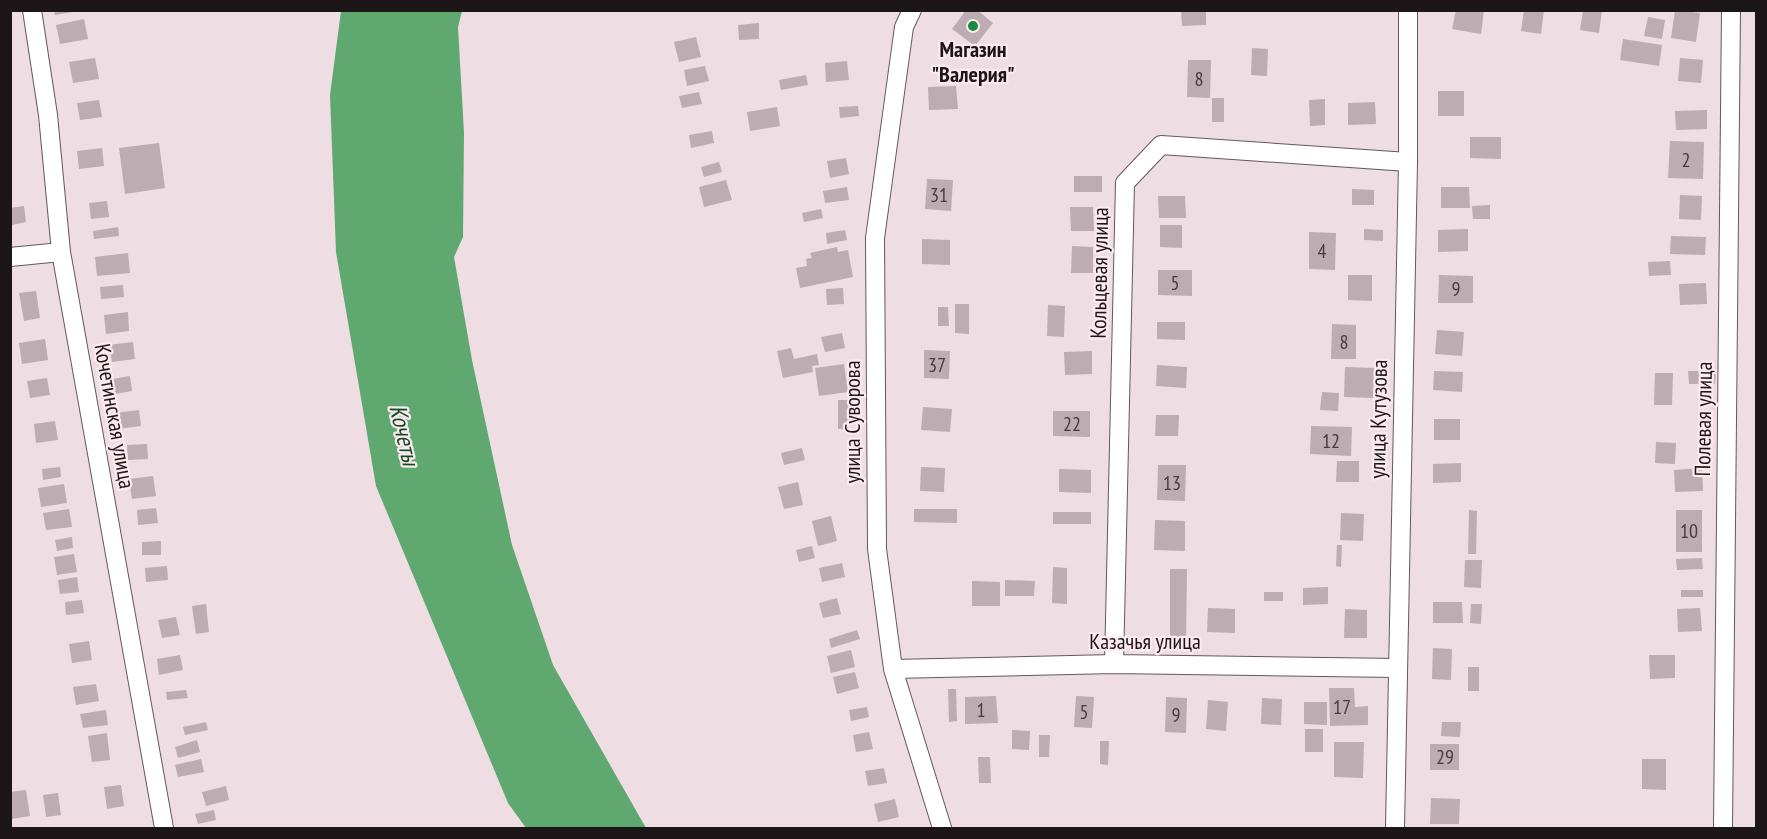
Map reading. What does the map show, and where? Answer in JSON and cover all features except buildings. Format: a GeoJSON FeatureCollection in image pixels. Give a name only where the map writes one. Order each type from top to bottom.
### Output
{"type":"FeatureCollection","features":[{"type":"Feature","properties":{"kind":"street","name":"Кочетинская улица"},"geometry":{"type":"LineString","coordinates":[[32,10],[48,115],[61,252],[164,828]]}},
{"type":"Feature","properties":{"kind":"street","name":"улица Суворова"},"geometry":{"type":"LineString","coordinates":[[912,10],[904,27],[875,238],[877,549],[893,669],[942,828]]}},
{"type":"Feature","properties":{"kind":"street","name":"улица Кутузова"},"geometry":{"type":"LineString","coordinates":[[1395,828],[1408,10]]}},
{"type":"Feature","properties":{"kind":"street","name":"Полевая улица"},"geometry":{"type":"LineString","coordinates":[[1723,828],[1731,10]]}},
{"type":"Feature","properties":{"kind":"street","name":"Кольцевая улица"},"geometry":{"type":"LineString","coordinates":[[1114,664],[1125,183],[1161,146],[1407,162]]}},
{"type":"Feature","properties":{"kind":"street"},"geometry":{"type":"LineString","coordinates":[[10,257],[61,252]]}},
{"type":"Feature","properties":{"kind":"street","name":"Казачья улица"},"geometry":{"type":"LineString","coordinates":[[893,669],[1114,664],[1397,668]]}},
{"type":"Feature","properties":{"kind":"water","name":"Кочеты"},"geometry":{"type":"Polygon","coordinates":[[[341,11],[462,11],[458,27],[464,133],[463,237],[454,257],[472,360],[512,545],[553,665],[646,828],[526,828],[508,803],[376,486],[336,252],[330,95],[341,11]]]}},
{"type":"Feature","properties":{"kind":"place","name":"Магазин \"Валерия\""},"geometry":{"type":"Point","coordinates":[973,26]}}]}
